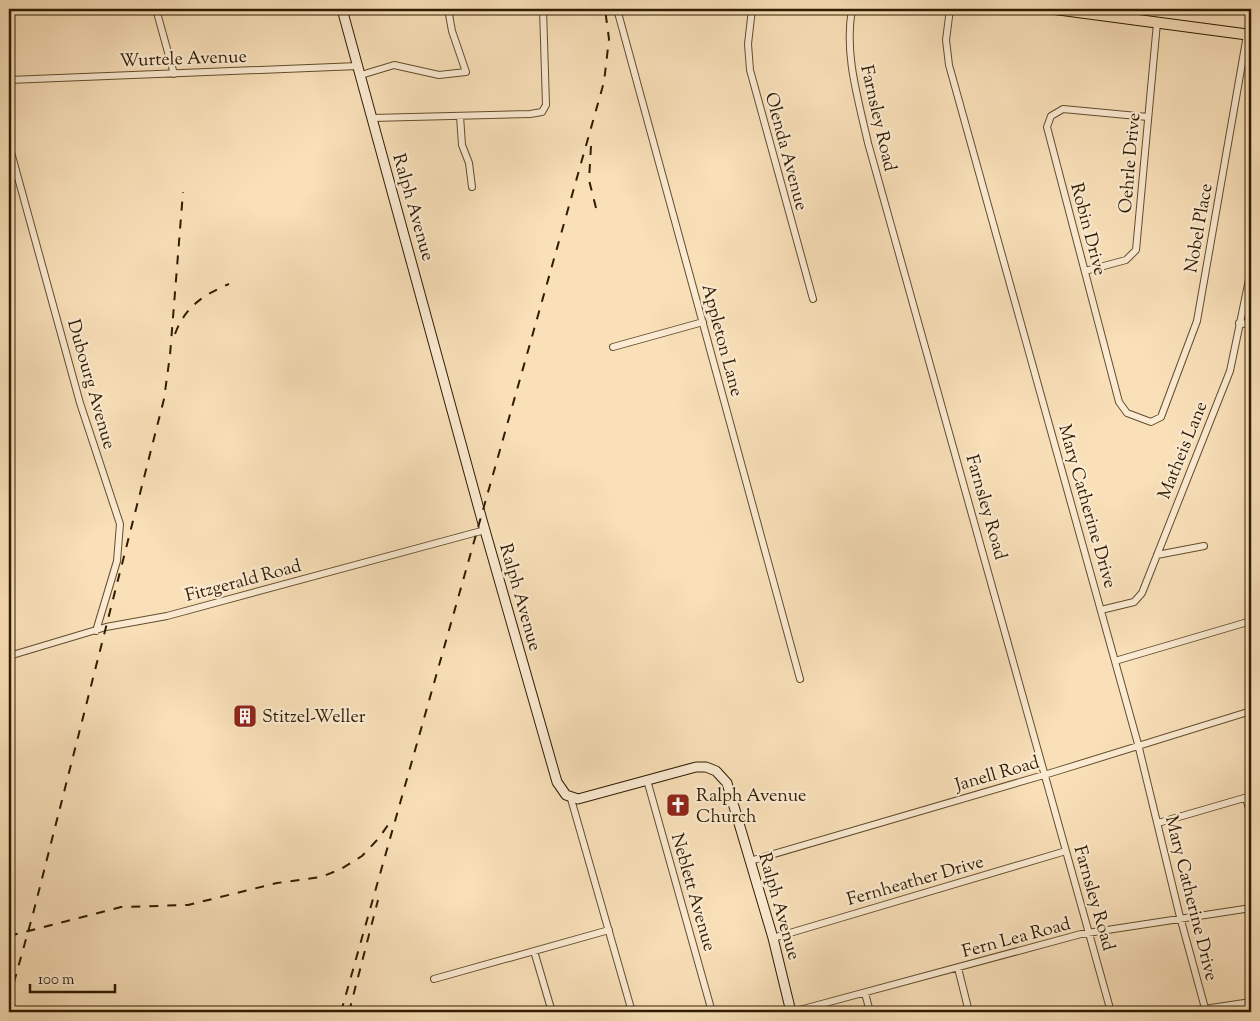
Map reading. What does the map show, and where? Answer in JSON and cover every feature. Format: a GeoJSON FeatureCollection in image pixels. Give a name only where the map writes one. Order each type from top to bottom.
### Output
{"type":"FeatureCollection","features":[{"type":"Feature","properties":{"kind":"main road"},"geometry":{"type":"LineString","coordinates":[[1055,9],[1249,35]]}},
{"type":"Feature","properties":{"kind":"street"},"geometry":{"type":"LineString","coordinates":[[156,9],[174,74]]}},
{"type":"Feature","properties":{"kind":"street","name":"Ralph Avenue"},"geometry":{"type":"LineString","coordinates":[[342,9],[485,530],[560,789],[571,799],[583,798],[696,767],[706,767],[718,772],[727,783],[773,938],[792,1012]]}},
{"type":"Feature","properties":{"kind":"street"},"geometry":{"type":"LineString","coordinates":[[361,76],[394,65],[439,75],[466,72],[452,31],[448,9]]}},
{"type":"Feature","properties":{"kind":"street"},"geometry":{"type":"LineString","coordinates":[[372,118],[542,112],[546,104],[543,9]]}},
{"type":"Feature","properties":{"kind":"street","name":"Appleton Lane"},"geometry":{"type":"LineString","coordinates":[[617,9],[800,679]]}},
{"type":"Feature","properties":{"kind":"street","name":"Olenda Avenue"},"geometry":{"type":"LineString","coordinates":[[752,9],[748,44],[750,70],[813,299]]}},
{"type":"Feature","properties":{"kind":"street","name":"Farnsley Road"},"geometry":{"type":"LineString","coordinates":[[852,9],[849,30],[849,56],[868,143],[1111,1012]]}},
{"type":"Feature","properties":{"kind":"street","name":"Mary Catherine Drive"},"geometry":{"type":"LineString","coordinates":[[950,9],[946,40],[950,65],[1138,744],[1180,919],[1206,1011]]}},
{"type":"Feature","properties":{"kind":"street","name":"Oehrle Drive"},"geometry":{"type":"LineString","coordinates":[[1085,271],[1126,260],[1136,250],[1157,22]]}},
{"type":"Feature","properties":{"kind":"street","name":"Nobel Place"},"geometry":{"type":"LineString","coordinates":[[1158,420],[1161,417],[1198,321],[1249,35]]}},
{"type":"Feature","properties":{"kind":"street","name":"Wurtele Avenue"},"geometry":{"type":"LineString","coordinates":[[9,80],[358,66]]}},
{"type":"Feature","properties":{"kind":"street","name":"Robin Drive"},"geometry":{"type":"LineString","coordinates":[[1148,117],[1063,109],[1055,112],[1049,120],[1048,135],[1122,408],[1127,413],[1148,421],[1158,420]]}},
{"type":"Feature","properties":{"kind":"street"},"geometry":{"type":"LineString","coordinates":[[460,116],[462,145],[470,163],[472,187]]}},
{"type":"Feature","properties":{"kind":"street","name":"Dubourg Avenue"},"geometry":{"type":"LineString","coordinates":[[9,144],[80,403],[120,524],[117,561],[96,631]]}},
{"type":"Feature","properties":{"kind":"street","name":"Matheis Lane"},"geometry":{"type":"LineString","coordinates":[[1101,610],[1137,600],[1157,555],[1230,371],[1251,270]]}},
{"type":"Feature","properties":{"kind":"street"},"geometry":{"type":"LineString","coordinates":[[613,347],[703,322]]}},
{"type":"Feature","properties":{"kind":"street"},"geometry":{"type":"LineString","coordinates":[[1239,323],[1251,324]]}},
{"type":"Feature","properties":{"kind":"street","name":"Fitzgerald Road"},"geometry":{"type":"LineString","coordinates":[[9,656],[96,631],[167,616],[485,530]]}},
{"type":"Feature","properties":{"kind":"street"},"geometry":{"type":"LineString","coordinates":[[1157,555],[1204,546]]}},
{"type":"Feature","properties":{"kind":"street"},"geometry":{"type":"LineString","coordinates":[[1115,661],[1251,621]]}},
{"type":"Feature","properties":{"kind":"street","name":"Janell Road"},"geometry":{"type":"LineString","coordinates":[[750,861],[1045,775],[1138,744],[1251,711]]}},
{"type":"Feature","properties":{"kind":"street","name":"Neblett Avenue"},"geometry":{"type":"LineString","coordinates":[[647,780],[712,1012]]}},
{"type":"Feature","properties":{"kind":"street"},"geometry":{"type":"LineString","coordinates":[[1158,823],[1248,797],[1251,816]]}},
{"type":"Feature","properties":{"kind":"street"},"geometry":{"type":"LineString","coordinates":[[571,799],[632,1012]]}},
{"type":"Feature","properties":{"kind":"street","name":"Fernheather Drive"},"geometry":{"type":"LineString","coordinates":[[773,938],[1066,851]]}},
{"type":"Feature","properties":{"kind":"street","name":"Fern Lea Road"},"geometry":{"type":"LineString","coordinates":[[792,1012],[1088,933],[1251,908]]}},
{"type":"Feature","properties":{"kind":"street"},"geometry":{"type":"LineString","coordinates":[[434,979],[608,930]]}},
{"type":"Feature","properties":{"kind":"street"},"geometry":{"type":"LineString","coordinates":[[534,951],[552,1012]]}},
{"type":"Feature","properties":{"kind":"street"},"geometry":{"type":"LineString","coordinates":[[958,968],[969,1012]]}},
{"type":"Feature","properties":{"kind":"street"},"geometry":{"type":"LineString","coordinates":[[865,992],[870,1012]]}},
{"type":"Feature","properties":{"kind":"street"},"geometry":{"type":"LineString","coordinates":[[1184,1012],[1206,1011],[1251,1002]]}},
{"type":"Feature","properties":{"kind":"railway"},"geometry":{"type":"LineString","coordinates":[[341,1012],[604,82],[609,39],[605,9]]}},
{"type":"Feature","properties":{"kind":"railway"},"geometry":{"type":"LineString","coordinates":[[591,146],[589,180],[596,208]]}},
{"type":"Feature","properties":{"kind":"railway"},"geometry":{"type":"LineString","coordinates":[[9,1000],[33,914],[164,399],[170,355],[183,192]]}},
{"type":"Feature","properties":{"kind":"railway"},"geometry":{"type":"LineString","coordinates":[[175,334],[184,316],[196,303],[229,284]]}},
{"type":"Feature","properties":{"kind":"railway"},"geometry":{"type":"LineString","coordinates":[[9,936],[121,907],[188,905],[277,883],[321,877],[341,869],[362,856],[379,838],[390,822]]}},
{"type":"Feature","properties":{"kind":"railway"},"geometry":{"type":"LineString","coordinates":[[349,1012],[378,900]]}},
{"type":"Feature","properties":{"kind":"place","name":"Stitzel-Weller"},"geometry":{"type":"Point","coordinates":[245,716]}},
{"type":"Feature","properties":{"kind":"place","name":"Ralph Avenue Church"},"geometry":{"type":"Point","coordinates":[678,805]}}]}
